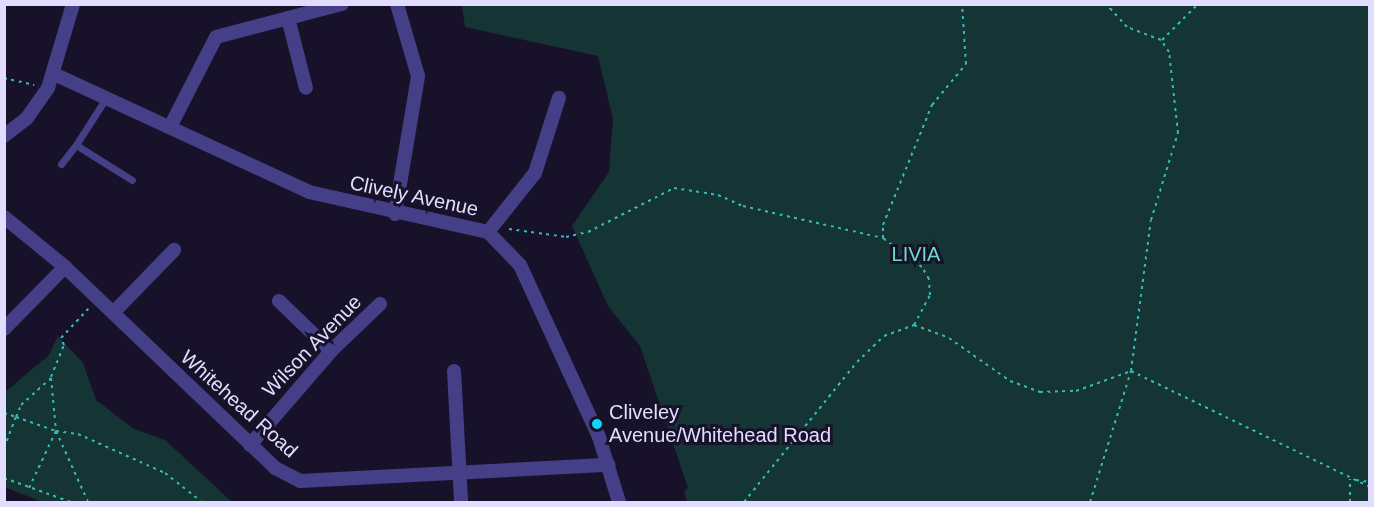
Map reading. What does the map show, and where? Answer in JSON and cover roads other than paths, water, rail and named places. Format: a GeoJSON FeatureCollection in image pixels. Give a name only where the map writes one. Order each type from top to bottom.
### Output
{"type":"FeatureCollection","features":[{"type":"Feature","properties":{"kind":"street"},"geometry":{"type":"LineString","coordinates":[[4,136],[27,118],[48,88],[73,4]]}},
{"type":"Feature","properties":{"kind":"street"},"geometry":{"type":"LineString","coordinates":[[170,127],[216,37],[342,4]]}},
{"type":"Feature","properties":{"kind":"street"},"geometry":{"type":"LineString","coordinates":[[395,213],[418,76],[397,4]]}},
{"type":"Feature","properties":{"kind":"street"},"geometry":{"type":"LineString","coordinates":[[288,18],[306,88]]}},
{"type":"Feature","properties":{"kind":"street","name":"Clively Avenue"},"geometry":{"type":"LineString","coordinates":[[54,74],[309,192],[395,213],[491,230],[520,265],[609,465],[619,502]]}},
{"type":"Feature","properties":{"kind":"street"},"geometry":{"type":"LineString","coordinates":[[491,230],[535,173],[559,98]]}},
{"type":"Feature","properties":{"kind":"street","name":"Whitehead Road"},"geometry":{"type":"LineString","coordinates":[[4,217],[65,267],[274,468],[300,481],[609,465]]}},
{"type":"Feature","properties":{"kind":"street"},"geometry":{"type":"LineString","coordinates":[[113,313],[174,250]]}},
{"type":"Feature","properties":{"kind":"street"},"geometry":{"type":"LineString","coordinates":[[4,329],[65,267]]}},
{"type":"Feature","properties":{"kind":"street"},"geometry":{"type":"LineString","coordinates":[[279,301],[331,351]]}},
{"type":"Feature","properties":{"kind":"street","name":"Wilson Avenue"},"geometry":{"type":"LineString","coordinates":[[250,445],[331,351],[380,304]]}},
{"type":"Feature","properties":{"kind":"street"},"geometry":{"type":"LineString","coordinates":[[454,371],[461,502]]}},
{"type":"Feature","properties":{"kind":"lane"},"geometry":{"type":"LineString","coordinates":[[61,164],[106,98]]}},
{"type":"Feature","properties":{"kind":"lane"},"geometry":{"type":"LineString","coordinates":[[76,145],[132,180]]}},
{"type":"Feature","properties":{"kind":"place","name":"Cliveley Avenue/Whitehead Road"},"geometry":{"type":"Point","coordinates":[597,424]}},
{"type":"Feature","properties":{"kind":"park label","name":"LIVIA"},"geometry":{"type":"Point","coordinates":[916,254]}}]}
